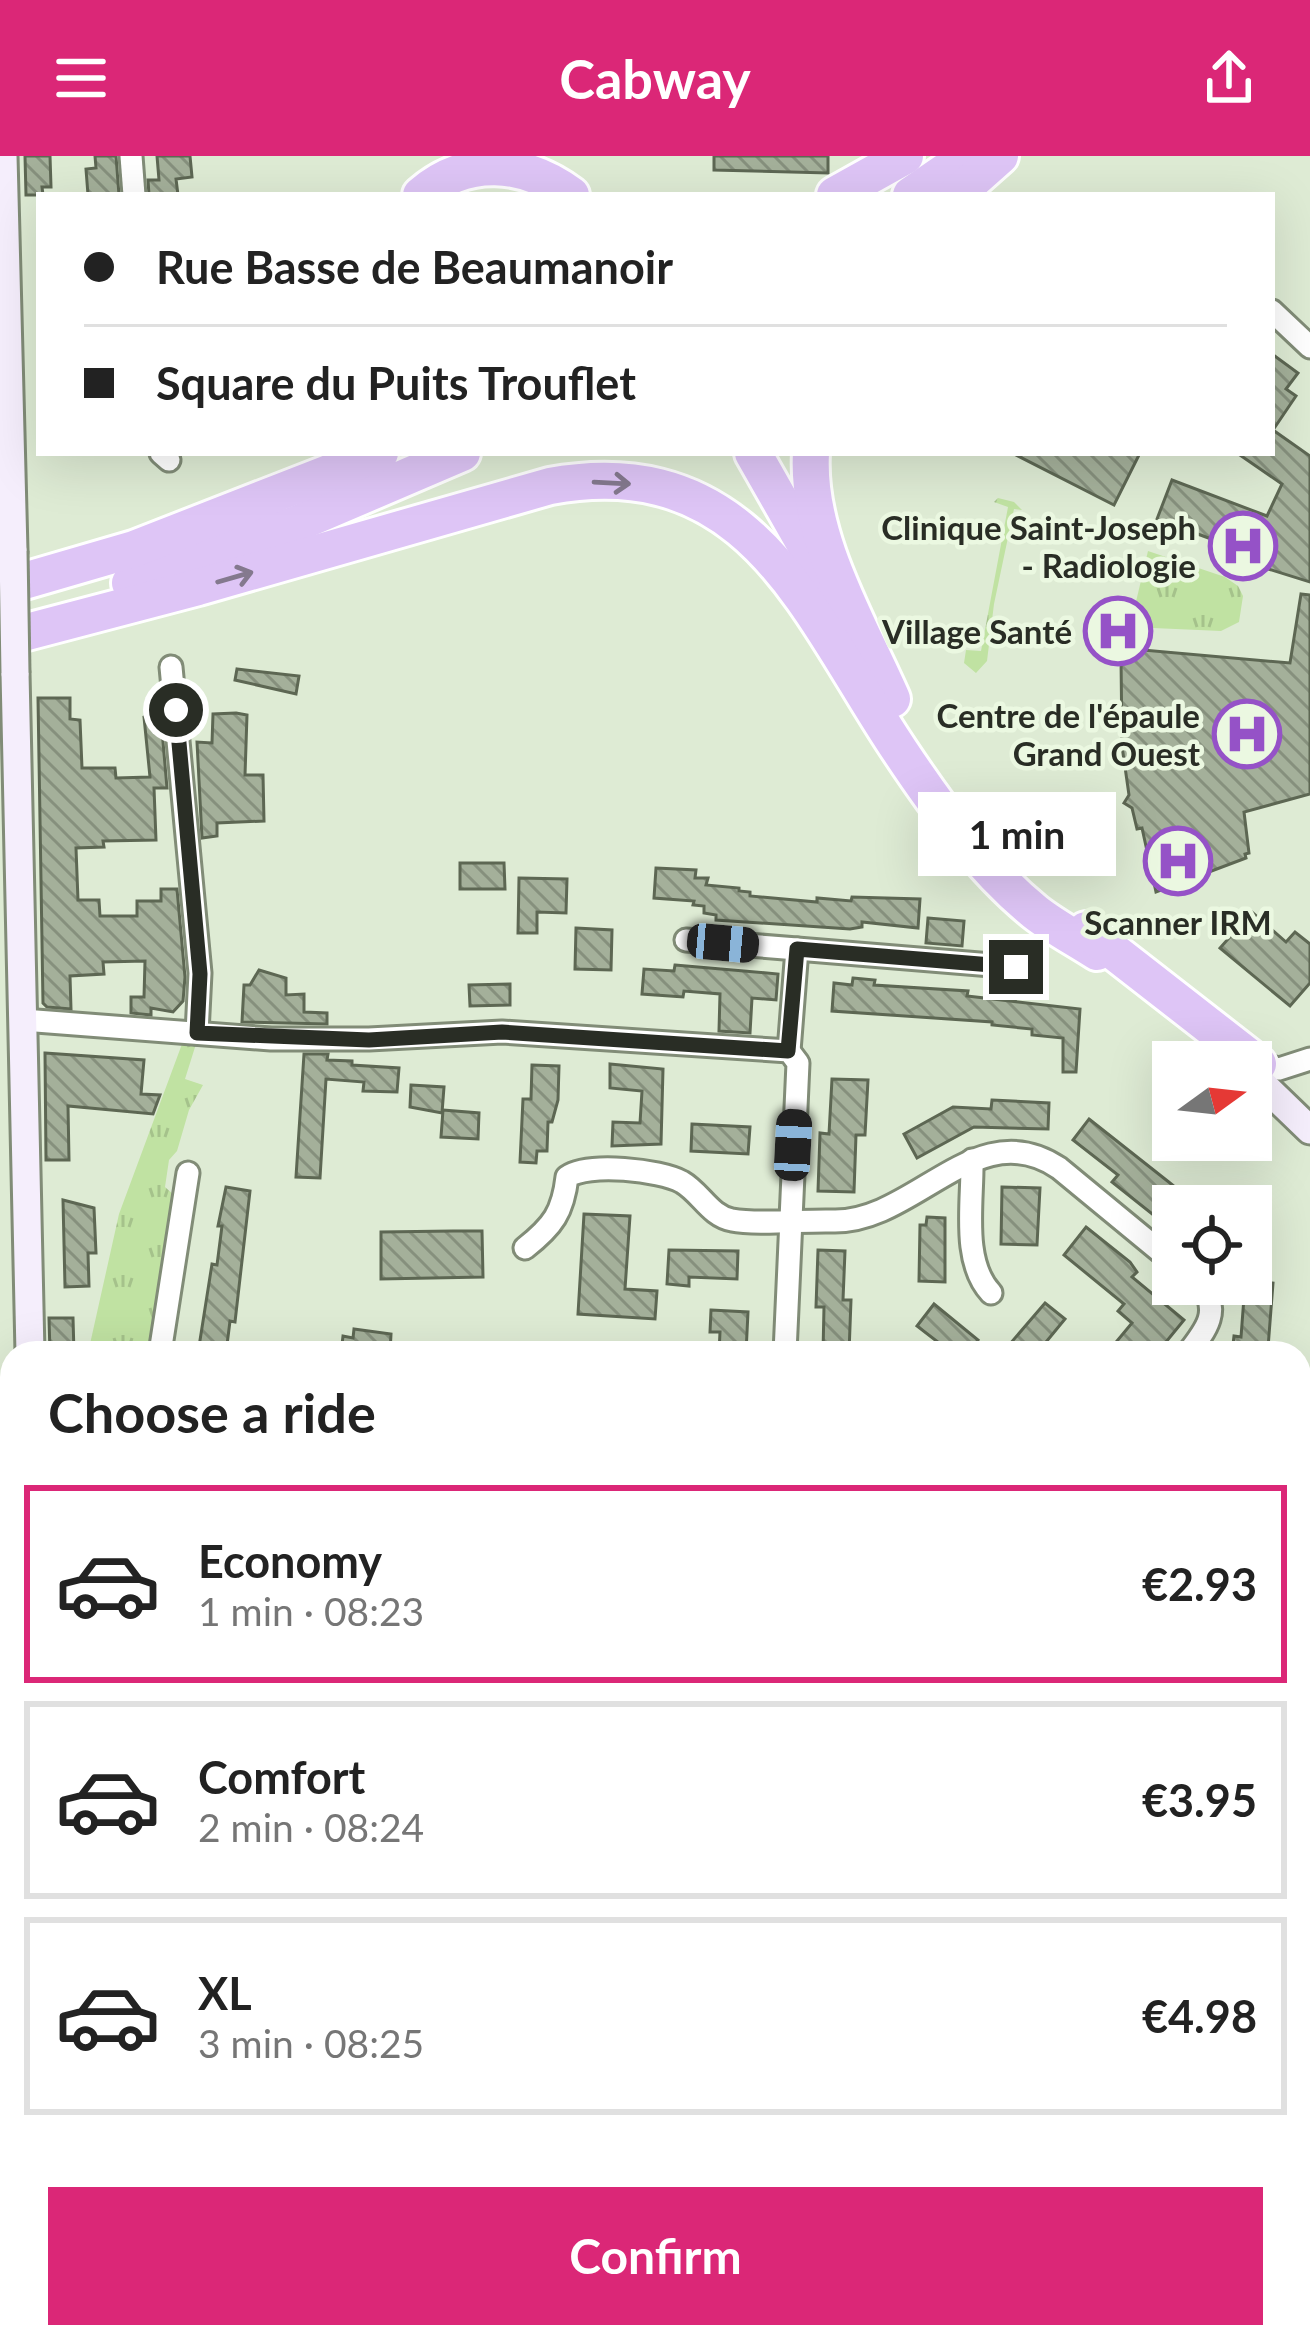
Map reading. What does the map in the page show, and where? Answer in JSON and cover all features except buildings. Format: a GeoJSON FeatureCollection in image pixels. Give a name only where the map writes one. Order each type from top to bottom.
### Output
{"type":"FeatureCollection","features":[{"type":"Feature","properties":{"kind":"highway"},"geometry":{"type":"LineString","coordinates":[[395,192],[410,174],[437,156]]}},
{"type":"Feature","properties":{"kind":"highway"},"geometry":{"type":"LineString","coordinates":[[554,156],[597,192]]}},
{"type":"Feature","properties":{"kind":"highway"},"geometry":{"type":"LineString","coordinates":[[841,192],[908,156]]}},
{"type":"Feature","properties":{"kind":"highway"},"geometry":{"type":"LineString","coordinates":[[858,192],[908,156]]}},
{"type":"Feature","properties":{"kind":"highway"},"geometry":{"type":"LineString","coordinates":[[915,192],[968,156]]}},
{"type":"Feature","properties":{"kind":"highway"},"geometry":{"type":"LineString","coordinates":[[959,192],[1000,156]]}},
{"type":"Feature","properties":{"kind":"highway"},"geometry":{"type":"LineString","coordinates":[[425,192],[451,173],[488,164],[530,171],[566,192]]}},
{"type":"Feature","properties":{"kind":"highway"},"geometry":{"type":"LineString","coordinates":[[0,574],[181,513],[268,478],[303,456]]}},
{"type":"Feature","properties":{"kind":"highway"},"geometry":{"type":"LineString","coordinates":[[0,589],[134,549],[372,456]]}},
{"type":"Feature","properties":{"kind":"highway"},"geometry":{"type":"LineString","coordinates":[[0,622],[81,600],[296,524],[456,456]]}},
{"type":"Feature","properties":{"kind":"highway"},"geometry":{"type":"LineString","coordinates":[[740,456],[894,724],[992,847],[1097,952]]}},
{"type":"Feature","properties":{"kind":"highway"},"geometry":{"type":"LineString","coordinates":[[755,456],[892,699],[992,847],[1218,1041]]}},
{"type":"Feature","properties":{"kind":"highway"},"geometry":{"type":"LineString","coordinates":[[811,456],[812,494],[820,526],[892,699]]}},
{"type":"Feature","properties":{"kind":"highway"},"geometry":{"type":"LineString","coordinates":[[0,639],[550,486],[608,482],[667,492],[722,516],[766,550],[806,598],[898,749],[963,837],[1036,913],[1097,952],[1215,1041]]}},
{"type":"Feature","properties":{"kind":"street"},"geometry":{"type":"LineString","coordinates":[[3,156],[15,673],[15,1024],[29,1341]]}},
{"type":"Feature","properties":{"kind":"street"},"geometry":{"type":"LineString","coordinates":[[131,156],[134,192]]}},
{"type":"Feature","properties":{"kind":"street"},"geometry":{"type":"LineString","coordinates":[[1275,314],[1310,347]]}},
{"type":"Feature","properties":{"kind":"street"},"geometry":{"type":"LineString","coordinates":[[171,667],[200,974],[197,1033]]}},
{"type":"Feature","properties":{"kind":"street"},"geometry":{"type":"LineString","coordinates":[[686,940],[1016,967]]}},
{"type":"Feature","properties":{"kind":"street"},"geometry":{"type":"LineString","coordinates":[[785,1341],[797,949]]}},
{"type":"Feature","properties":{"kind":"street"},"geometry":{"type":"LineString","coordinates":[[15,1024],[369,1040],[502,1032],[791,1054]]}},
{"type":"Feature","properties":{"kind":"street"},"geometry":{"type":"LineString","coordinates":[[1272,1068],[1310,1059]]}},
{"type":"Feature","properties":{"kind":"street"},"geometry":{"type":"LineString","coordinates":[[1272,1084],[1310,1113]]}},
{"type":"Feature","properties":{"kind":"street"},"geometry":{"type":"LineString","coordinates":[[1272,1091],[1310,1130]]}},
{"type":"Feature","properties":{"kind":"street"},"geometry":{"type":"LineString","coordinates":[[525,1248],[552,1227],[565,1204],[567,1177],[582,1170],[660,1172],[685,1184],[718,1216],[737,1221],[845,1221],[876,1215],[972,1160],[1001,1151],[1039,1156],[1152,1245]]}},
{"type":"Feature","properties":{"kind":"street"},"geometry":{"type":"LineString","coordinates":[[972,1160],[973,1257],[978,1276],[991,1294]]}},
{"type":"Feature","properties":{"kind":"street"},"geometry":{"type":"LineString","coordinates":[[162,1341],[188,1173]]}},
{"type":"Feature","properties":{"kind":"street"},"geometry":{"type":"LineString","coordinates":[[1196,1341],[1212,1315],[1211,1305]]}},
{"type":"Feature","properties":{"kind":"green space"},"geometry":{"type":"Polygon","coordinates":[[[998,498],[1022,510],[1014,509],[987,661],[976,673],[964,663],[966,650],[981,651],[1008,507],[994,502],[998,498]]]}},
{"type":"Feature","properties":{"kind":"green space"},"geometry":{"type":"Polygon","coordinates":[[[1148,551],[1225,577],[1238,586],[1243,596],[1239,622],[1221,631],[1130,627],[1148,551]]]}},
{"type":"Feature","properties":{"kind":"green space"},"geometry":{"type":"Polygon","coordinates":[[[182,1044],[196,1044],[185,1079],[203,1085],[169,1160],[165,1187],[174,1195],[152,1341],[91,1341],[119,1214],[182,1044]]]}},
{"type":"Feature","properties":{"kind":"place","name":"Clinique Saint-Joseph - Radiologie"},"geometry":{"type":"Point","coordinates":[1243,546]}},
{"type":"Feature","properties":{"kind":"place","name":"Village Santé"},"geometry":{"type":"Point","coordinates":[1118,631]}},
{"type":"Feature","properties":{"kind":"place","name":"Centre de l'épaule Grand Ouest"},"geometry":{"type":"Point","coordinates":[1247,734]}},
{"type":"Feature","properties":{"kind":"place","name":"Scanner IRM"},"geometry":{"type":"Point","coordinates":[1178,861]}},
{"type":"Feature","properties":{"kind":"route"},"geometry":{"type":"LineString","coordinates":[[176,710],[200,974],[197,1033],[369,1040],[502,1032],[788,1051],[797,949],[1016,967]]}}]}
